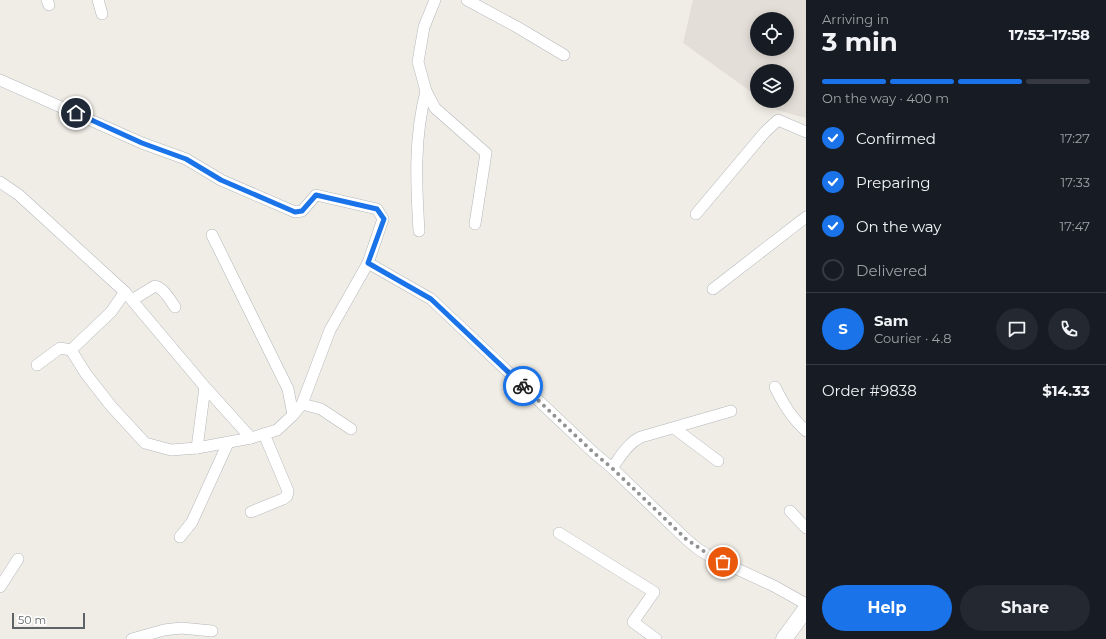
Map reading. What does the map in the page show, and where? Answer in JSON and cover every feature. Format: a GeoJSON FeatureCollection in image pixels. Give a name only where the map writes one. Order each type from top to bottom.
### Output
{"type":"FeatureCollection","features":[{"type":"Feature","properties":{"kind":"street"},"geometry":{"type":"LineString","coordinates":[[98,0],[102,14]]}},
{"type":"Feature","properties":{"kind":"street"},"geometry":{"type":"LineString","coordinates":[[435,0],[424,27],[418,62],[426,91],[435,108],[486,153],[475,224]]}},
{"type":"Feature","properties":{"kind":"street"},"geometry":{"type":"LineString","coordinates":[[468,0],[564,55]]}},
{"type":"Feature","properties":{"kind":"street"},"geometry":{"type":"LineString","coordinates":[[0,80],[142,143],[186,159],[221,180],[295,212],[302,211],[316,195],[377,209],[384,219],[368,263],[330,330],[302,404],[277,430],[251,438],[196,448],[171,450],[144,442],[111,406],[86,374],[71,350],[60,348],[37,365]]}},
{"type":"Feature","properties":{"kind":"street"},"geometry":{"type":"LineString","coordinates":[[419,231],[416,186],[418,139],[422,107],[426,91]]}},
{"type":"Feature","properties":{"kind":"street"},"geometry":{"type":"LineString","coordinates":[[696,214],[764,132],[778,120],[806,132]]}},
{"type":"Feature","properties":{"kind":"street"},"geometry":{"type":"LineString","coordinates":[[0,182],[19,195],[129,296],[205,387],[251,438]]}},
{"type":"Feature","properties":{"kind":"street"},"geometry":{"type":"LineString","coordinates":[[713,289],[806,217]]}},
{"type":"Feature","properties":{"kind":"street"},"geometry":{"type":"LineString","coordinates":[[212,235],[288,389],[293,415]]}},
{"type":"Feature","properties":{"kind":"street"},"geometry":{"type":"LineString","coordinates":[[368,263],[431,299],[698,549],[774,586],[806,609],[786,638]]}},
{"type":"Feature","properties":{"kind":"street"},"geometry":{"type":"LineString","coordinates":[[71,350],[129,296],[157,286],[161,288],[175,307]]}},
{"type":"Feature","properties":{"kind":"street"},"geometry":{"type":"LineString","coordinates":[[196,448],[205,387]]}},
{"type":"Feature","properties":{"kind":"street"},"geometry":{"type":"LineString","coordinates":[[774,387],[795,421],[806,431]]}},
{"type":"Feature","properties":{"kind":"street"},"geometry":{"type":"LineString","coordinates":[[302,404],[321,409],[351,429]]}},
{"type":"Feature","properties":{"kind":"street"},"geometry":{"type":"LineString","coordinates":[[612,468],[630,444],[635,440],[657,432],[731,411]]}},
{"type":"Feature","properties":{"kind":"street"},"geometry":{"type":"LineString","coordinates":[[674,428],[718,461]]}},
{"type":"Feature","properties":{"kind":"street"},"geometry":{"type":"LineString","coordinates":[[251,512],[283,499],[287,496],[288,490],[264,434]]}},
{"type":"Feature","properties":{"kind":"street"},"geometry":{"type":"LineString","coordinates":[[180,537],[192,522],[228,442]]}},
{"type":"Feature","properties":{"kind":"street"},"geometry":{"type":"LineString","coordinates":[[790,511],[806,528]]}},
{"type":"Feature","properties":{"kind":"street"},"geometry":{"type":"LineString","coordinates":[[559,533],[654,592],[633,622],[656,639]]}},
{"type":"Feature","properties":{"kind":"street"},"geometry":{"type":"LineString","coordinates":[[0,587],[18,559]]}},
{"type":"Feature","properties":{"kind":"street"},"geometry":{"type":"LineString","coordinates":[[132,639],[164,630],[181,628],[212,631]]}},
{"type":"Feature","properties":{"kind":"shaded area"},"geometry":{"type":"Polygon","coordinates":[[[693,0],[806,0],[806,118],[774,108],[794,108],[794,64],[750,64],[750,91],[683,43],[693,0]]]}},
{"type":"Feature","properties":{"kind":"way so far"},"geometry":{"type":"LineString","coordinates":[[523,386],[686,539],[698,549],[723,562]]}},
{"type":"Feature","properties":{"kind":"route"},"geometry":{"type":"LineString","coordinates":[[76,113],[142,143],[186,159],[221,180],[295,212],[302,211],[316,195],[377,209],[384,219],[368,263],[431,299],[523,386]]}}]}
